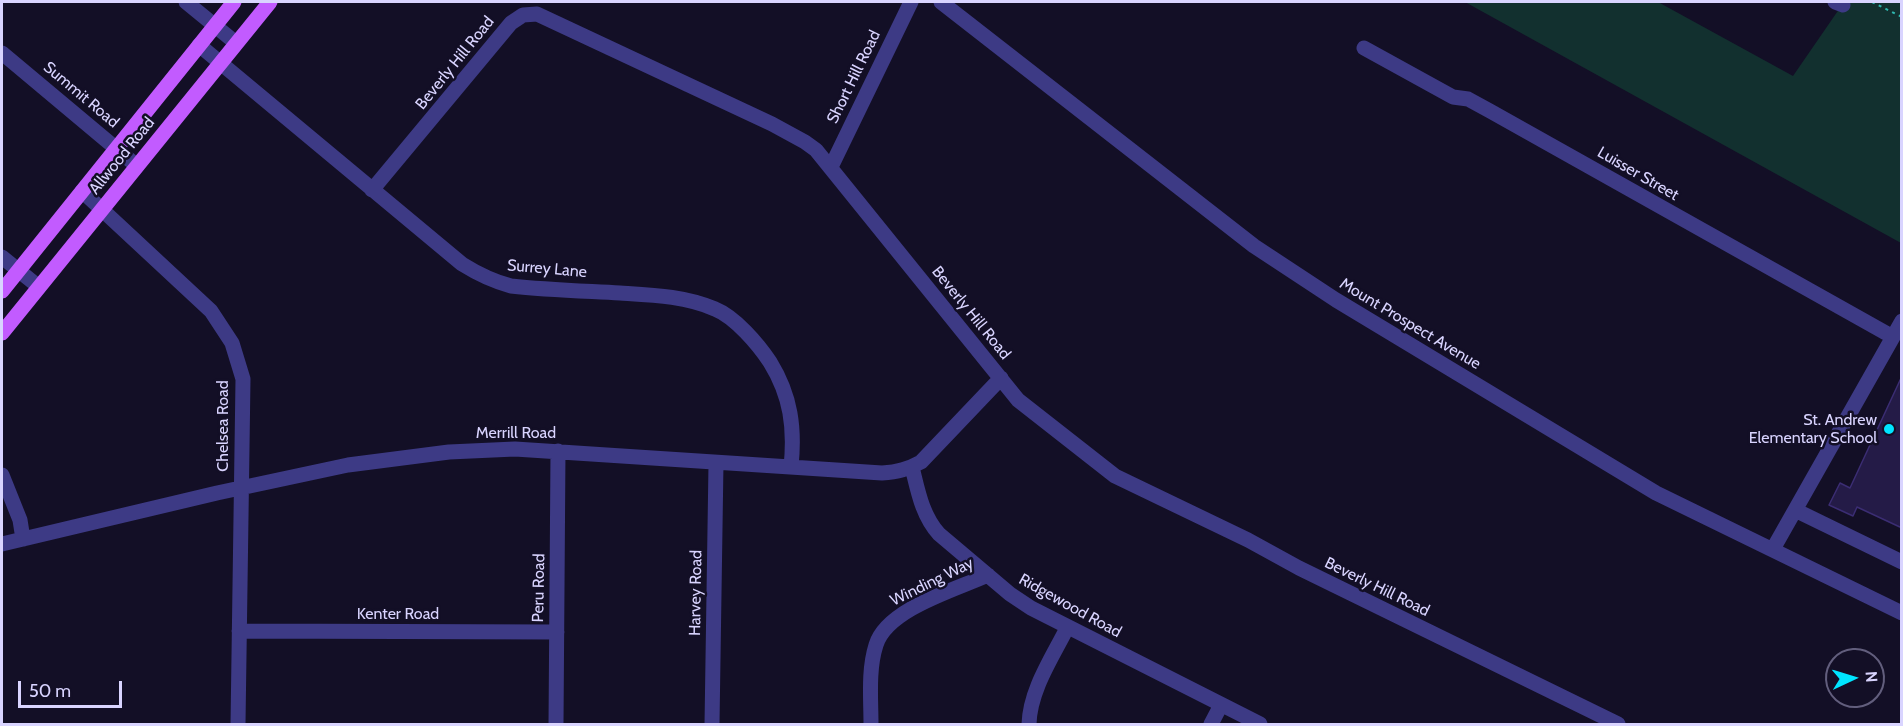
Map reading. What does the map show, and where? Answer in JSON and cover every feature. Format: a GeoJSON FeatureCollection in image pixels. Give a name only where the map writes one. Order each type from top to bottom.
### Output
{"type":"FeatureCollection","features":[{"type":"Feature","properties":{"kind":"main road","name":"Allwood Road"},"geometry":{"type":"LineString","coordinates":[[2,291],[234,2]]}},
{"type":"Feature","properties":{"kind":"main road","name":"Allwood Road"},"geometry":{"type":"LineString","coordinates":[[2,333],[270,2]]}},
{"type":"Feature","properties":{"kind":"street"},"geometry":{"type":"LineString","coordinates":[[186,2],[237,43]]}},
{"type":"Feature","properties":{"kind":"street","name":"Short Hill Road"},"geometry":{"type":"LineString","coordinates":[[831,167],[911,2]]}},
{"type":"Feature","properties":{"kind":"street","name":"Mount Prospect Avenue"},"geometry":{"type":"LineString","coordinates":[[941,2],[1254,246],[1336,300],[1646,487],[1902,613]]}},
{"type":"Feature","properties":{"kind":"street","name":"Beverly Hill Road"},"geometry":{"type":"LineString","coordinates":[[372,190],[511,23],[524,15],[537,14],[563,25],[772,124],[816,150],[1018,400],[1115,476],[1618,724]]}},
{"type":"Feature","properties":{"kind":"street","name":"Surrey Lane"},"geometry":{"type":"LineString","coordinates":[[199,45],[462,264],[493,281],[534,289],[654,295],[699,303],[717,310],[748,335],[763,351],[781,380],[794,437],[791,467]]}},
{"type":"Feature","properties":{"kind":"street","name":"Luisser Street"},"geometry":{"type":"LineString","coordinates":[[1364,48],[1453,97],[1468,99],[1490,111],[1893,337]]}},
{"type":"Feature","properties":{"kind":"street","name":"Summit Road"},"geometry":{"type":"LineString","coordinates":[[2,53],[138,166]]}},
{"type":"Feature","properties":{"kind":"street","name":"Chelsea Road"},"geometry":{"type":"LineString","coordinates":[[82,191],[211,311],[232,343],[243,379],[238,724]]}},
{"type":"Feature","properties":{"kind":"street"},"geometry":{"type":"LineString","coordinates":[[2,256],[39,287]]}},
{"type":"Feature","properties":{"kind":"street"},"geometry":{"type":"LineString","coordinates":[[1773,549],[1902,321]]}},
{"type":"Feature","properties":{"kind":"street","name":"Merrill Road"},"geometry":{"type":"LineString","coordinates":[[2,544],[241,488],[348,465],[410,456],[515,449],[882,473],[906,470],[921,462],[940,444],[1001,378]]}},
{"type":"Feature","properties":{"kind":"street","name":"Peru Road"},"geometry":{"type":"LineString","coordinates":[[556,724],[558,451]]}},
{"type":"Feature","properties":{"kind":"street","name":"Harvey Road"},"geometry":{"type":"LineString","coordinates":[[712,724],[716,463]]}},
{"type":"Feature","properties":{"kind":"street","name":"Ridgewood Road"},"geometry":{"type":"LineString","coordinates":[[912,467],[923,511],[930,524],[1024,604],[1067,628],[1260,724]]}},
{"type":"Feature","properties":{"kind":"street"},"geometry":{"type":"LineString","coordinates":[[2,475],[7,501],[23,539]]}},
{"type":"Feature","properties":{"kind":"street"},"geometry":{"type":"LineString","coordinates":[[1796,510],[1902,562]]}},
{"type":"Feature","properties":{"kind":"street","name":"Winding Way"},"geometry":{"type":"LineString","coordinates":[[871,724],[873,656],[884,629],[896,617],[909,610],[988,575]]}},
{"type":"Feature","properties":{"kind":"street"},"geometry":{"type":"LineString","coordinates":[[1029,724],[1036,689],[1067,628]]}},
{"type":"Feature","properties":{"kind":"street","name":"Kenter Road"},"geometry":{"type":"LineString","coordinates":[[239,631],[557,632]]}},
{"type":"Feature","properties":{"kind":"street"},"geometry":{"type":"LineString","coordinates":[[1211,724],[1221,705]]}},
{"type":"Feature","properties":{"kind":"path"},"geometry":{"type":"LineString","coordinates":[[1872,2],[1902,17]]}},
{"type":"Feature","properties":{"kind":"green space"},"geometry":{"type":"Polygon","coordinates":[[[1465,2],[1658,2],[1793,76],[1844,2],[1901,2],[1901,243],[1465,2]]]}},
{"type":"Feature","properties":{"kind":"building","name":"St. Andrew Elementary School"},"geometry":{"type":"Polygon","coordinates":[[[1902,376],[1902,528],[1857,507],[1853,516],[1829,505],[1840,483],[1850,488],[1902,376]]]}},
{"type":"Feature","properties":{"kind":"place","name":"St. Andrew Elementary School"},"geometry":{"type":"Point","coordinates":[1889,429]}}]}
